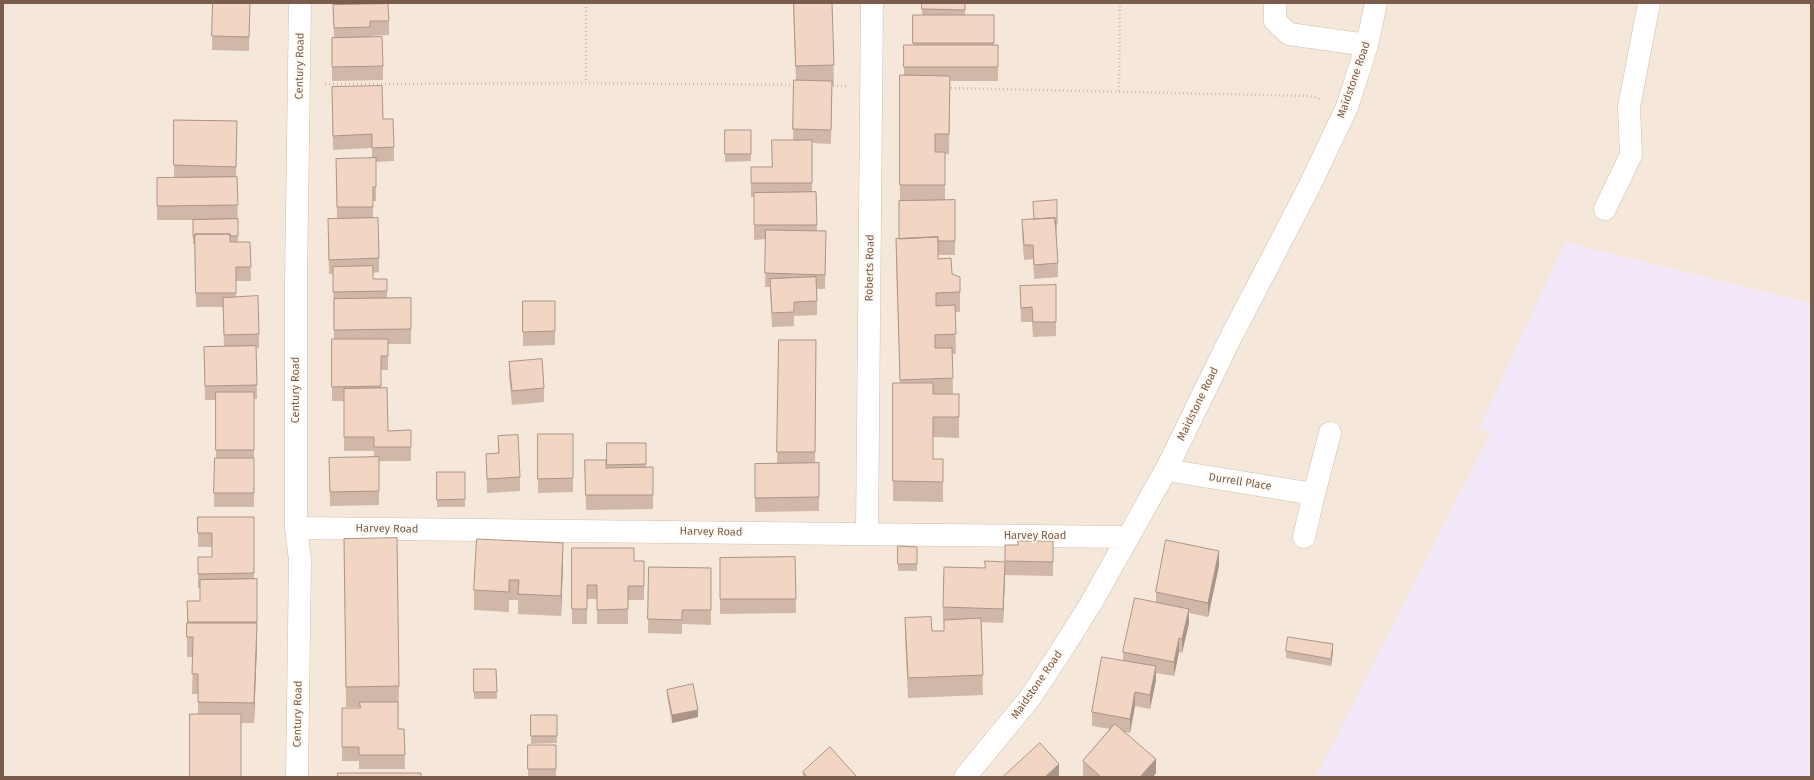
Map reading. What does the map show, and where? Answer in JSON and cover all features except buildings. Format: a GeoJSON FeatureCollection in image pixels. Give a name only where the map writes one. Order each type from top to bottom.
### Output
{"type":"FeatureCollection","features":[{"type":"Feature","properties":{"kind":"street","name":"Century Road"},"geometry":{"type":"LineString","coordinates":[[297,777],[300,560],[296,528],[296,280],[300,3]]}},
{"type":"Feature","properties":{"kind":"street","name":"Roberts Road"},"geometry":{"type":"LineString","coordinates":[[867,534],[872,3]]}},
{"type":"Feature","properties":{"kind":"street"},"geometry":{"type":"LineString","coordinates":[[1275,3],[1275,21],[1289,34],[1367,45]]}},
{"type":"Feature","properties":{"kind":"street","name":"Maidstone Road"},"geometry":{"type":"LineString","coordinates":[[965,777],[1030,698],[1090,605],[1127,536],[1166,470],[1232,335],[1309,187],[1347,107],[1367,45],[1376,3]]}},
{"type":"Feature","properties":{"kind":"street"},"geometry":{"type":"LineString","coordinates":[[1605,209],[1631,155],[1629,107],[1649,3]]}},
{"type":"Feature","properties":{"kind":"street"},"geometry":{"type":"LineString","coordinates":[[1304,537],[1330,434]]}},
{"type":"Feature","properties":{"kind":"street","name":"Durrell Place"},"geometry":{"type":"LineString","coordinates":[[1166,470],[1314,494]]}},
{"type":"Feature","properties":{"kind":"street","name":"Harvey Road"},"geometry":{"type":"LineString","coordinates":[[296,528],[1127,536]]}},
{"type":"Feature","properties":{"kind":"path"},"geometry":{"type":"LineString","coordinates":[[586,3],[586,83]]}},
{"type":"Feature","properties":{"kind":"path"},"geometry":{"type":"LineString","coordinates":[[1119,91],[1120,3]]}},
{"type":"Feature","properties":{"kind":"path"},"geometry":{"type":"LineString","coordinates":[[299,84],[586,83],[800,86]]}},
{"type":"Feature","properties":{"kind":"path"},"geometry":{"type":"LineString","coordinates":[[824,86],[871,86]]}},
{"type":"Feature","properties":{"kind":"path"},"geometry":{"type":"LineString","coordinates":[[943,88],[1310,96],[1347,107]]}},
{"type":"Feature","properties":{"kind":"shaded area"},"geometry":{"type":"Polygon","coordinates":[[[3,3],[1811,3],[1811,777],[3,777],[3,3]]]}},
{"type":"Feature","properties":{"kind":"shaded area"},"geometry":{"type":"Polygon","coordinates":[[[1565,242],[1811,303],[1811,777],[1316,777],[1491,432],[1479,429],[1565,242]]]}}]}
